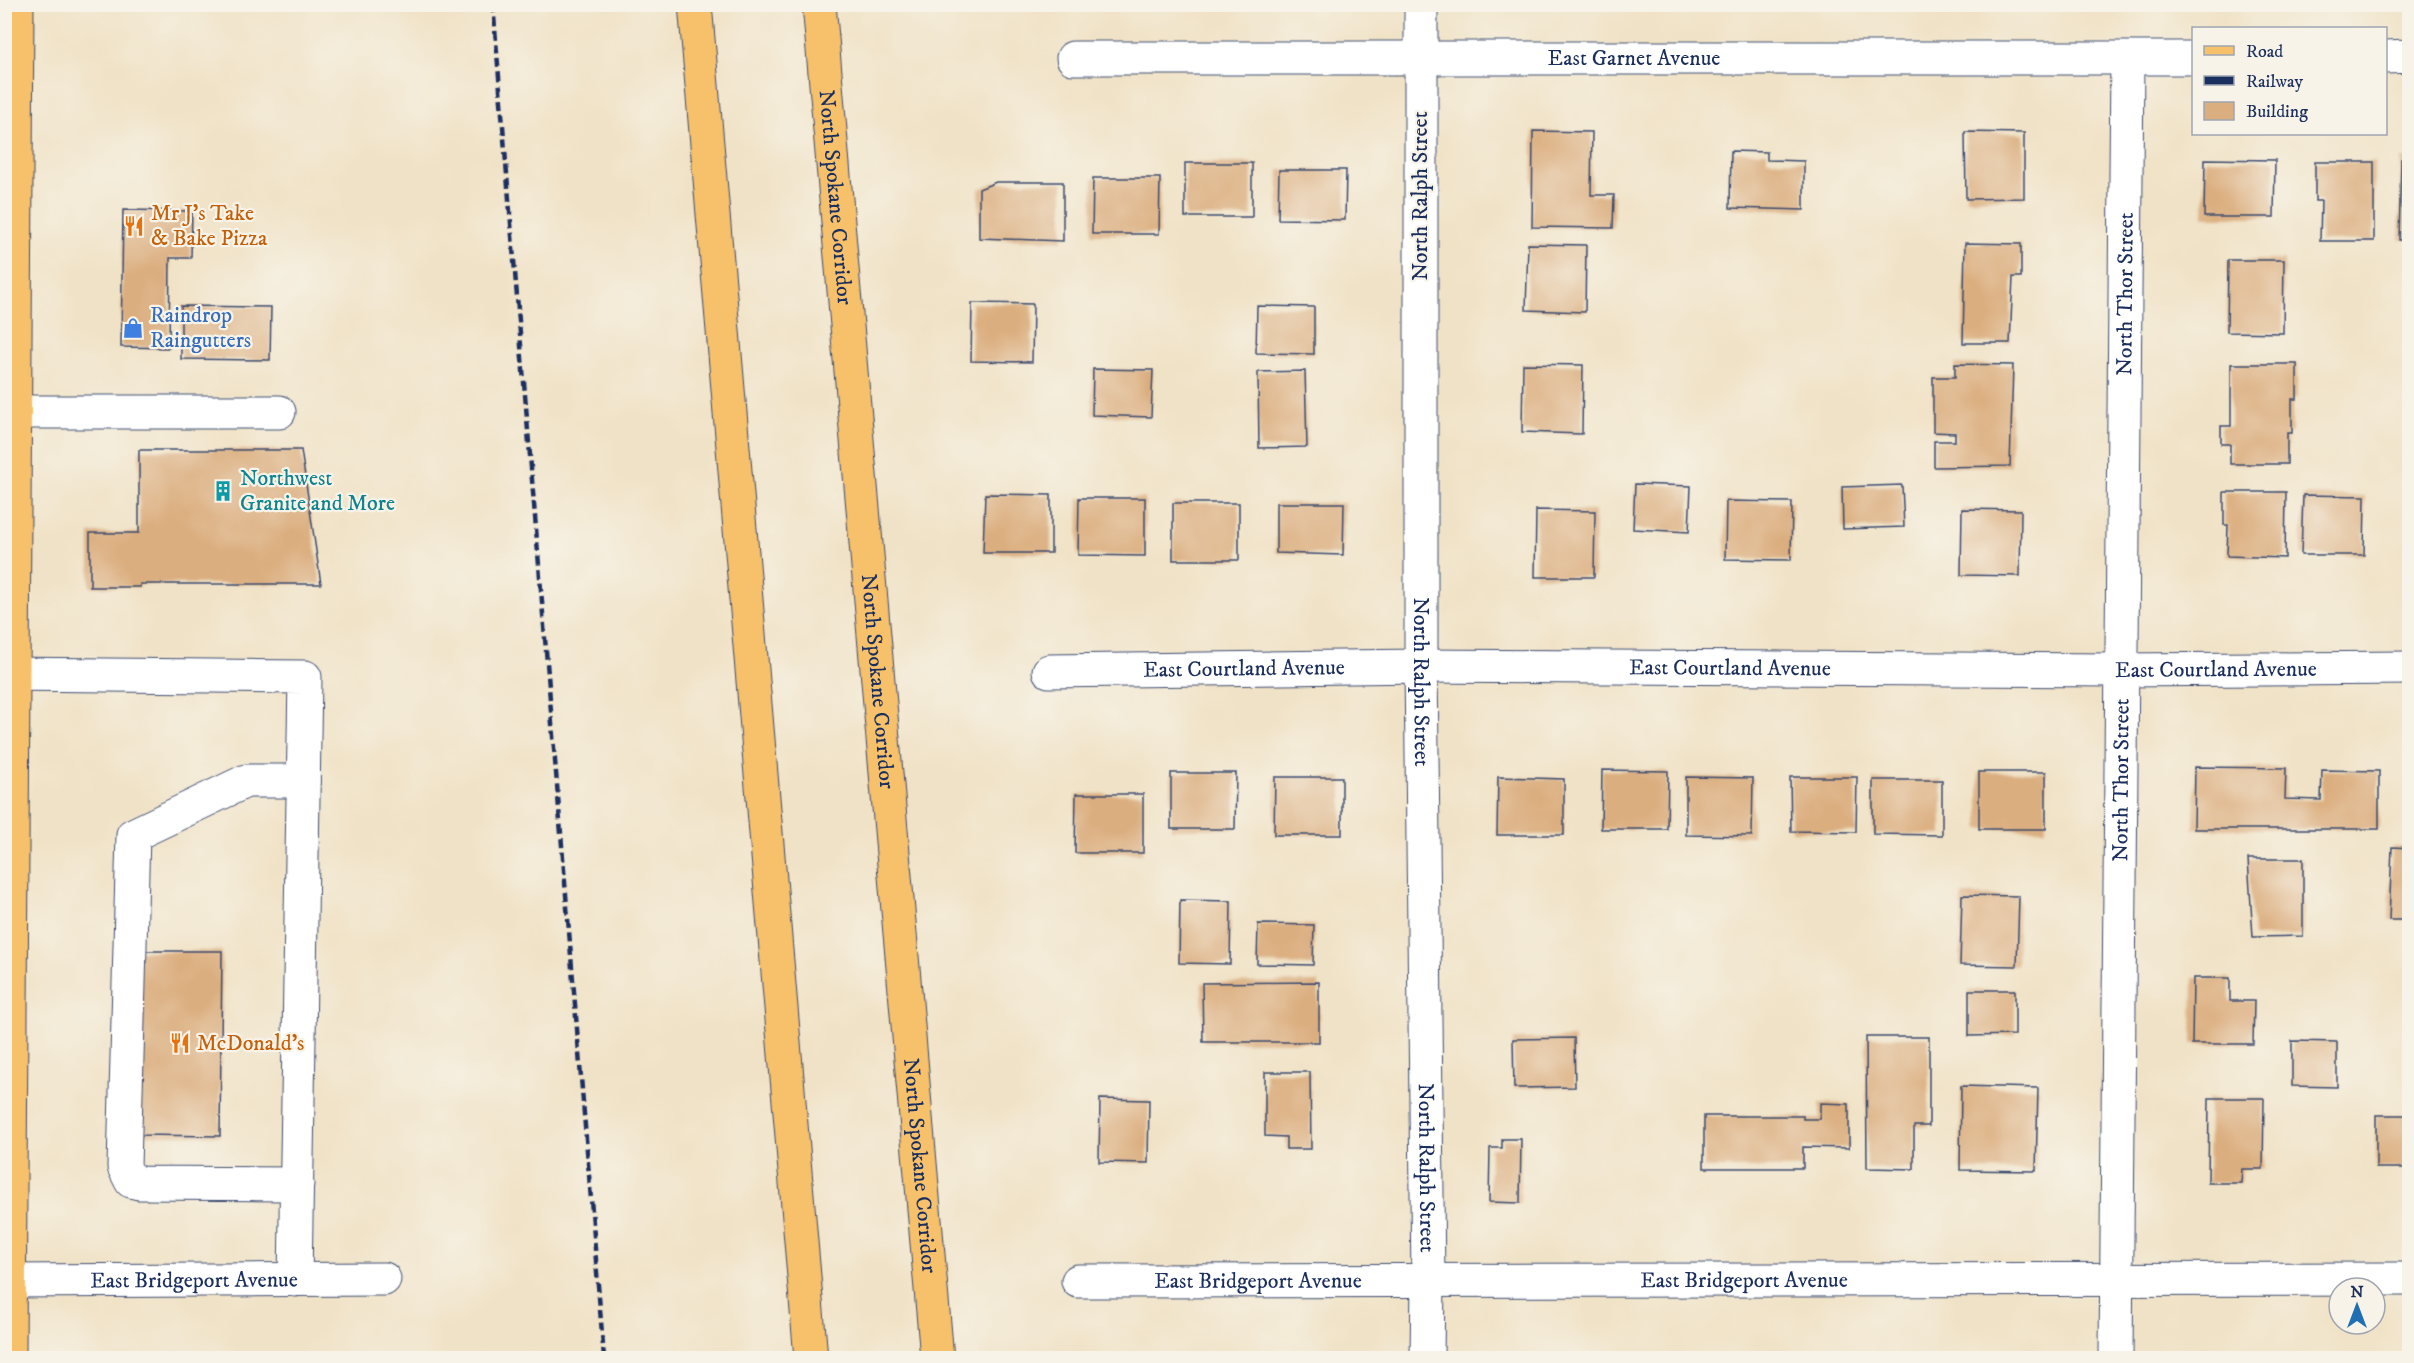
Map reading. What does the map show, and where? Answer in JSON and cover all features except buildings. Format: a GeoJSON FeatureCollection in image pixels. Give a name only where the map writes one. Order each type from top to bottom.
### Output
{"type":"FeatureCollection","features":[{"type":"Feature","properties":{"kind":"main road"},"geometry":{"type":"LineString","coordinates":[[9,1359],[7,1281],[9,674],[15,412],[10,65],[17,4]]}},
{"type":"Feature","properties":{"kind":"main road"},"geometry":{"type":"LineString","coordinates":[[695,4],[811,1359]]}},
{"type":"Feature","properties":{"kind":"main road","name":"North Spokane Corridor"},"geometry":{"type":"LineString","coordinates":[[819,4],[937,1359]]}},
{"type":"Feature","properties":{"kind":"street","name":"North Ralph Street"},"geometry":{"type":"LineString","coordinates":[[1421,4],[1420,666],[1427,1359]]}},
{"type":"Feature","properties":{"kind":"street"},"geometry":{"type":"LineString","coordinates":[[2387,57],[2409,56]]}},
{"type":"Feature","properties":{"kind":"street","name":"East Garnet Avenue"},"geometry":{"type":"LineString","coordinates":[[1073,58],[2192,58]]}},
{"type":"Feature","properties":{"kind":"street","name":"North Thor Street"},"geometry":{"type":"LineString","coordinates":[[2116,1359],[2120,670],[2127,59]]}},
{"type":"Feature","properties":{"kind":"street"},"geometry":{"type":"LineString","coordinates":[[15,412],[279,412]]}},
{"type":"Feature","properties":{"kind":"street","name":"East Courtland Avenue"},"geometry":{"type":"LineString","coordinates":[[1049,671],[1420,666],[2120,670],[2409,668]]}},
{"type":"Feature","properties":{"kind":"street"},"geometry":{"type":"LineString","coordinates":[[9,674],[304,677],[295,1280]]}},
{"type":"Feature","properties":{"kind":"street"},"geometry":{"type":"LineString","coordinates":[[297,1184],[140,1183],[131,1180],[124,1167],[133,835],[246,781],[303,781]]}},
{"type":"Feature","properties":{"kind":"street","name":"East Bridgeport Avenue"},"geometry":{"type":"LineString","coordinates":[[7,1281],[384,1279]]}},
{"type":"Feature","properties":{"kind":"street","name":"East Bridgeport Avenue"},"geometry":{"type":"LineString","coordinates":[[1078,1281],[2409,1279]]}},
{"type":"Feature","properties":{"kind":"railway"},"geometry":{"type":"LineString","coordinates":[[493,4],[604,1358]]}},
{"type":"Feature","properties":{"kind":"place","name":"Mr J's Take & Bake Pizza"},"geometry":{"type":"Point","coordinates":[134,226]}},
{"type":"Feature","properties":{"kind":"place","name":"Raindrop Raingutters"},"geometry":{"type":"Point","coordinates":[133,328]}},
{"type":"Feature","properties":{"kind":"place","name":"Northwest Granite and More"},"geometry":{"type":"Point","coordinates":[223,491]}},
{"type":"Feature","properties":{"kind":"place","name":"McDonald's"},"geometry":{"type":"Point","coordinates":[180,1043]}}]}
